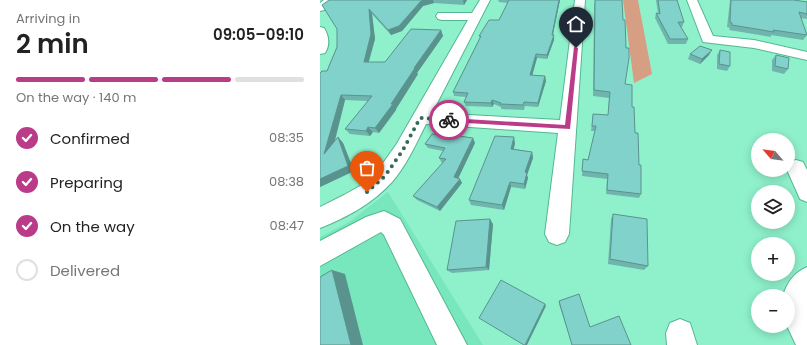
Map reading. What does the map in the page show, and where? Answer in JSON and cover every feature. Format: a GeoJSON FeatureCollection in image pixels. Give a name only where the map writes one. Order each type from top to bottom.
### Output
{"type":"FeatureCollection","features":[{"type":"Feature","properties":{"kind":"street"},"geometry":{"type":"LineString","coordinates":[[320,8],[331,0]]}},
{"type":"Feature","properties":{"kind":"street"},"geometry":{"type":"LineString","coordinates":[[320,218],[362,196],[385,176],[403,150],[485,0]]}},
{"type":"Feature","properties":{"kind":"street"},"geometry":{"type":"LineString","coordinates":[[557,234],[580,0]]}},
{"type":"Feature","properties":{"kind":"street"},"geometry":{"type":"LineString","coordinates":[[692,0],[708,39],[754,44],[807,56]]}},
{"type":"Feature","properties":{"kind":"street"},"geometry":{"type":"LineString","coordinates":[[442,16],[476,17]]}},
{"type":"Feature","properties":{"kind":"street"},"geometry":{"type":"LineString","coordinates":[[320,31],[322,40],[320,50]]}},
{"type":"Feature","properties":{"kind":"street"},"geometry":{"type":"LineString","coordinates":[[420,118],[568,127]]}},
{"type":"Feature","properties":{"kind":"street"},"geometry":{"type":"LineString","coordinates":[[796,168],[807,193]]}},
{"type":"Feature","properties":{"kind":"street"},"geometry":{"type":"LineString","coordinates":[[320,254],[374,224],[384,222],[392,227],[452,345]]}},
{"type":"Feature","properties":{"kind":"street"},"geometry":{"type":"LineString","coordinates":[[807,280],[799,290],[795,307],[800,324],[807,337]]}},
{"type":"Feature","properties":{"kind":"shaded area"},"geometry":{"type":"Polygon","coordinates":[[[623,0],[638,0],[652,74],[634,83],[623,0]]]}},
{"type":"Feature","properties":{"kind":"shaded area"},"geometry":{"type":"Polygon","coordinates":[[[388,192],[483,345],[320,345],[320,237],[349,222],[388,192]]]}},
{"type":"Feature","properties":{"kind":"building"},"geometry":{"type":"Polygon","coordinates":[[[329,0],[425,0],[421,1],[399,26],[388,30],[369,9],[371,34],[364,62],[385,62],[411,29],[441,30],[391,104],[393,104],[375,128],[368,127],[366,131],[345,129],[372,96],[341,95],[324,154],[338,137],[348,166],[320,179],[320,73],[322,71],[327,71],[337,47],[337,29],[322,5],[329,0]]]}},
{"type":"Feature","properties":{"kind":"building"},"geometry":{"type":"Polygon","coordinates":[[[509,0],[559,0],[552,35],[554,35],[547,55],[536,54],[530,75],[545,76],[538,103],[524,102],[523,105],[500,104],[501,103],[492,100],[491,103],[464,102],[468,93],[453,92],[481,36],[479,36],[489,20],[499,20],[509,0]]]}},
{"type":"Feature","properties":{"kind":"building"},"geometry":{"type":"Polygon","coordinates":[[[595,0],[622,0],[623,20],[625,20],[626,48],[629,48],[625,84],[632,85],[632,107],[634,107],[635,133],[638,133],[639,165],[641,165],[641,194],[607,190],[608,174],[582,171],[583,159],[588,160],[596,126],[592,126],[593,114],[608,115],[610,92],[594,90],[595,0]]]}},
{"type":"Feature","properties":{"kind":"building"},"geometry":{"type":"Polygon","coordinates":[[[658,0],[677,0],[684,22],[678,22],[688,39],[670,39],[656,13],[660,14],[658,0]]]}},
{"type":"Feature","properties":{"kind":"building"},"geometry":{"type":"Polygon","coordinates":[[[731,0],[794,0],[807,2],[807,14],[799,12],[807,35],[773,30],[774,32],[732,25],[730,22],[731,0]]]}},
{"type":"Feature","properties":{"kind":"building"},"geometry":{"type":"Polygon","coordinates":[[[700,46],[712,50],[702,59],[690,54],[700,46]]]}},
{"type":"Feature","properties":{"kind":"building"},"geometry":{"type":"Polygon","coordinates":[[[720,50],[730,52],[730,66],[719,64],[720,50]]]}},
{"type":"Feature","properties":{"kind":"building"},"geometry":{"type":"Polygon","coordinates":[[[776,55],[789,58],[788,69],[775,66],[776,55]]]}},
{"type":"Feature","properties":{"kind":"building"},"geometry":{"type":"Polygon","coordinates":[[[432,134],[473,138],[454,177],[460,179],[437,207],[413,196],[446,159],[439,158],[445,148],[425,144],[432,134]]]}},
{"type":"Feature","properties":{"kind":"building"},"geometry":{"type":"Polygon","coordinates":[[[495,136],[514,137],[511,149],[532,152],[525,172],[527,173],[524,184],[510,182],[502,205],[469,200],[495,136]]]}},
{"type":"Feature","properties":{"kind":"building"},"geometry":{"type":"Polygon","coordinates":[[[613,214],[647,219],[648,266],[610,259],[613,214]]]}},
{"type":"Feature","properties":{"kind":"building"},"geometry":{"type":"Polygon","coordinates":[[[490,219],[486,267],[447,270],[456,221],[490,219]]]}},
{"type":"Feature","properties":{"kind":"building"},"geometry":{"type":"Polygon","coordinates":[[[332,270],[351,345],[320,345],[320,277],[332,270]]]}},
{"type":"Feature","properties":{"kind":"building"},"geometry":{"type":"Polygon","coordinates":[[[501,280],[545,304],[525,345],[479,318],[501,280]]]}},
{"type":"Feature","properties":{"kind":"building"},"geometry":{"type":"Polygon","coordinates":[[[579,294],[590,327],[619,316],[631,345],[572,345],[559,301],[579,294]]]}},
{"type":"Feature","properties":{"kind":"way so far"},"geometry":{"type":"LineString","coordinates":[[367,192],[385,176],[403,150],[420,118],[449,120]]}},
{"type":"Feature","properties":{"kind":"route"},"geometry":{"type":"LineString","coordinates":[[449,120],[568,127],[576,48]]}}]}
